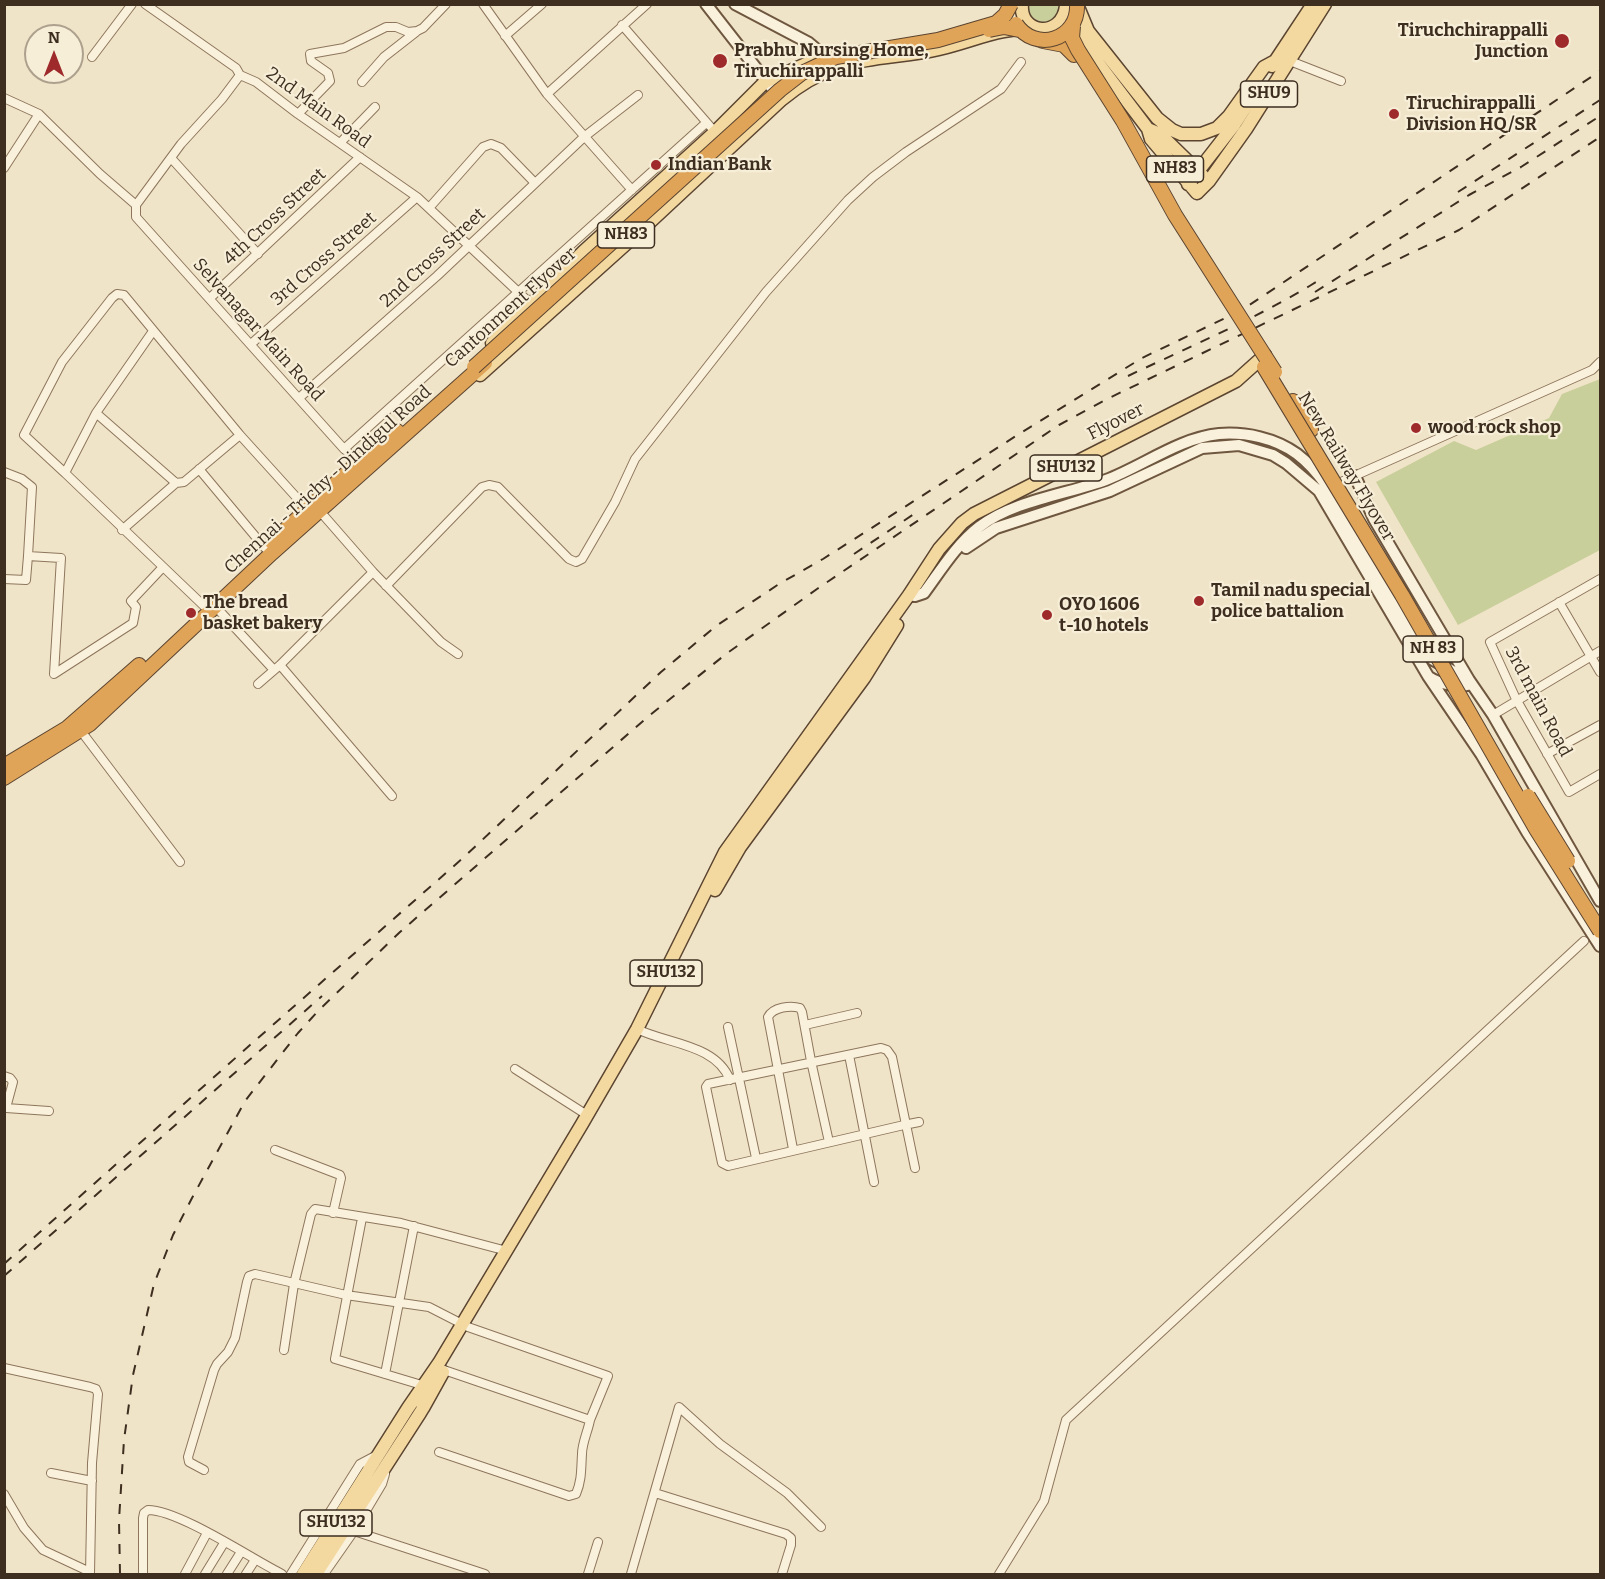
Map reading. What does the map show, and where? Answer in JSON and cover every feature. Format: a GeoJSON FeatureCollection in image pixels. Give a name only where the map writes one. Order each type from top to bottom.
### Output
{"type":"FeatureCollection","features":[{"type":"Feature","properties":{"kind":"highway"},"geometry":{"type":"LineString","coordinates":[[1011,4],[1014,21],[1019,30]]}},
{"type":"Feature","properties":{"kind":"highway","name":"Cantonment Flyover"},"geometry":{"type":"LineString","coordinates":[[476,368],[780,90],[802,73],[836,57],[929,42],[996,23],[1005,15],[1011,4]]}},
{"type":"Feature","properties":{"kind":"highway"},"geometry":{"type":"LineString","coordinates":[[1044,33],[1060,37],[1072,26],[1074,5]]}},
{"type":"Feature","properties":{"kind":"highway","name":"New Railway Flyover"},"geometry":{"type":"LineString","coordinates":[[1072,26],[1072,38],[1078,50],[1128,130],[1175,215],[1265,361],[1536,829],[1600,931]]}},
{"type":"Feature","properties":{"kind":"highway","name":"Cantonment Flyover"},"geometry":{"type":"LineString","coordinates":[[453,388],[808,76],[844,60],[940,44],[999,27],[1019,30]]}},
{"type":"Feature","properties":{"kind":"highway","name":"New Railway Flyover"},"geometry":{"type":"LineString","coordinates":[[1019,30],[1034,39],[1044,33],[1074,54],[1174,224],[1311,430],[1600,916]]}},
{"type":"Feature","properties":{"kind":"highway","name":"Chennai - Trichy - Dindigul Road"},"geometry":{"type":"LineString","coordinates":[[4,766],[81,731],[158,654],[314,508],[453,388]]}},
{"type":"Feature","properties":{"kind":"highway","name":"Chennai - Trichy - Dindigul Road"},"geometry":{"type":"LineString","coordinates":[[210,606],[265,548],[314,508]]}},
{"type":"Feature","properties":{"kind":"highway","name":"Chennai - Trichy - Dindigul Road"},"geometry":{"type":"LineString","coordinates":[[4,778],[158,654]]}},
{"type":"Feature","properties":{"kind":"main road"},"geometry":{"type":"LineString","coordinates":[[453,388],[530,303],[711,128],[765,82],[826,56],[869,46],[931,38],[950,33],[1003,16],[1020,4],[1023,16],[1028,23],[1044,33],[1069,32],[1083,43]]}},
{"type":"Feature","properties":{"kind":"main road","name":"SHU9"},"geometry":{"type":"LineString","coordinates":[[1199,172],[1313,4]]}},
{"type":"Feature","properties":{"kind":"main road","name":"SHU9"},"geometry":{"type":"LineString","coordinates":[[1209,181],[1246,129],[1325,4]]}},
{"type":"Feature","properties":{"kind":"main road"},"geometry":{"type":"LineString","coordinates":[[1044,33],[1060,22],[1074,5]]}},
{"type":"Feature","properties":{"kind":"main road"},"geometry":{"type":"LineString","coordinates":[[1074,5],[1088,31],[1157,118],[1181,134],[1201,134],[1216,128],[1229,116],[1264,67],[1276,60]]}},
{"type":"Feature","properties":{"kind":"main road"},"geometry":{"type":"LineString","coordinates":[[1074,5],[1075,31],[1148,129],[1160,134],[1209,181]]}},
{"type":"Feature","properties":{"kind":"main road","name":"NH83"},"geometry":{"type":"LineString","coordinates":[[453,388],[471,382],[497,361],[778,101],[815,76],[837,67],[939,49],[1002,30],[1022,28],[1044,33]]}},
{"type":"Feature","properties":{"kind":"main road","name":"NH83"},"geometry":{"type":"LineString","coordinates":[[1148,129],[1151,139],[1197,193],[1209,181]]}},
{"type":"Feature","properties":{"kind":"main road"},"geometry":{"type":"LineString","coordinates":[[1188,184],[1199,172]]}},
{"type":"Feature","properties":{"kind":"main road","name":"Flyover"},"geometry":{"type":"LineString","coordinates":[[639,1030],[725,852],[923,584],[954,538],[978,519],[1239,385],[1265,361]]}},
{"type":"Feature","properties":{"kind":"main road"},"geometry":{"type":"LineString","coordinates":[[419,1404],[444,1370],[465,1326],[554,1183],[639,1030]]}},
{"type":"Feature","properties":{"kind":"main road","name":"SHU132"},"geometry":{"type":"LineString","coordinates":[[316,1575],[382,1459],[419,1404],[425,1386],[465,1326],[639,1030]]}},
{"type":"Feature","properties":{"kind":"main road","name":"SHU132"},"geometry":{"type":"LineString","coordinates":[[303,1575],[373,1475]]}},
{"type":"Feature","properties":{"kind":"street"},"geometry":{"type":"LineString","coordinates":[[92,57],[132,4]]}},
{"type":"Feature","properties":{"kind":"street","name":"2nd Main Road"},"geometry":{"type":"LineString","coordinates":[[145,4],[236,68],[240,75],[256,82],[417,197],[530,303]]}},
{"type":"Feature","properties":{"kind":"street"},"geometry":{"type":"LineString","coordinates":[[362,82],[384,57],[423,28],[446,4]]}},
{"type":"Feature","properties":{"kind":"street"},"geometry":{"type":"LineString","coordinates":[[483,4],[547,94],[632,190]]}},
{"type":"Feature","properties":{"kind":"street"},"geometry":{"type":"LineString","coordinates":[[505,36],[542,4]]}},
{"type":"Feature","properties":{"kind":"street"},"geometry":{"type":"LineString","coordinates":[[547,94],[647,4]]}},
{"type":"Feature","properties":{"kind":"street"},"geometry":{"type":"LineString","coordinates":[[706,4],[778,101]]}},
{"type":"Feature","properties":{"kind":"street"},"geometry":{"type":"LineString","coordinates":[[735,4],[809,43],[837,67]]}},
{"type":"Feature","properties":{"kind":"street"},"geometry":{"type":"LineString","coordinates":[[344,449],[632,190],[711,128],[622,25]]}},
{"type":"Feature","properties":{"kind":"street"},"geometry":{"type":"LineString","coordinates":[[298,114],[330,81],[328,73],[311,61],[310,54],[344,48],[386,27],[396,27],[408,32],[417,31]]}},
{"type":"Feature","properties":{"kind":"street"},"geometry":{"type":"LineString","coordinates":[[1290,61],[1341,81]]}},
{"type":"Feature","properties":{"kind":"street"},"geometry":{"type":"LineString","coordinates":[[386,586],[482,487],[489,485],[498,487],[569,559],[576,561],[582,559],[615,502],[635,459],[766,292],[848,200],[873,177],[906,152],[1001,89],[1021,62]]}},
{"type":"Feature","properties":{"kind":"street"},"geometry":{"type":"LineString","coordinates":[[4,98],[39,114],[100,174],[136,205],[171,158],[240,75]]}},
{"type":"Feature","properties":{"kind":"street","name":"2nd Cross Street"},"geometry":{"type":"LineString","coordinates":[[300,398],[437,276],[584,137],[638,95]]}},
{"type":"Feature","properties":{"kind":"street"},"geometry":{"type":"LineString","coordinates":[[340,143],[375,106]]}},
{"type":"Feature","properties":{"kind":"street"},"geometry":{"type":"LineString","coordinates":[[4,168],[39,114]]}},
{"type":"Feature","properties":{"kind":"street"},"geometry":{"type":"LineString","coordinates":[[429,208],[483,147],[491,144],[501,148],[535,183]]}},
{"type":"Feature","properties":{"kind":"street","name":"4th Cross Street"},"geometry":{"type":"LineString","coordinates":[[210,298],[360,157]]}},
{"type":"Feature","properties":{"kind":"street"},"geometry":{"type":"LineString","coordinates":[[171,158],[258,254]]}},
{"type":"Feature","properties":{"kind":"street","name":"3rd Cross Street"},"geometry":{"type":"LineString","coordinates":[[251,344],[417,197]]}},
{"type":"Feature","properties":{"kind":"street","name":"Selvanagar Main Road"},"geometry":{"type":"LineString","coordinates":[[136,205],[136,217],[344,449],[363,465]]}},
{"type":"Feature","properties":{"kind":"street"},"geometry":{"type":"LineString","coordinates":[[392,796],[277,668],[122,530],[24,435],[62,362],[112,298],[117,294],[124,295],[240,435],[314,508],[441,642],[458,654]]}},
{"type":"Feature","properties":{"kind":"street"},"geometry":{"type":"LineString","coordinates":[[65,473],[96,413],[153,331]]}},
{"type":"Feature","properties":{"kind":"street"},"geometry":{"type":"LineString","coordinates":[[1324,489],[1527,400],[1592,370],[1600,362]]}},
{"type":"Feature","properties":{"kind":"street"},"geometry":{"type":"LineString","coordinates":[[96,413],[176,483]]}},
{"type":"Feature","properties":{"kind":"street"},"geometry":{"type":"LineString","coordinates":[[122,530],[176,483],[184,482],[240,435]]}},
{"type":"Feature","properties":{"kind":"street"},"geometry":{"type":"LineString","coordinates":[[923,584],[934,585],[967,547],[996,528],[1110,491],[1202,448],[1239,445],[1265,452],[1286,463],[1324,489],[1420,643],[1433,660],[1470,682]]}},
{"type":"Feature","properties":{"kind":"street"},"geometry":{"type":"LineString","coordinates":[[199,469],[265,548]]}},
{"type":"Feature","properties":{"kind":"street"},"geometry":{"type":"LineString","coordinates":[[4,472],[22,478],[32,487],[26,580],[4,579]]}},
{"type":"Feature","properties":{"kind":"street"},"geometry":{"type":"LineString","coordinates":[[1355,476],[1374,519],[1470,682],[1598,890],[1600,901]]}},
{"type":"Feature","properties":{"kind":"street"},"geometry":{"type":"LineString","coordinates":[[1324,489],[1428,676],[1481,754],[1527,832],[1600,946]]}},
{"type":"Feature","properties":{"kind":"street"},"geometry":{"type":"LineString","coordinates":[[28,556],[61,558],[54,674],[133,623],[136,607],[131,601],[163,567]]}},
{"type":"Feature","properties":{"kind":"street"},"geometry":{"type":"LineString","coordinates":[[258,684],[374,572]]}},
{"type":"Feature","properties":{"kind":"street","name":"3rd main Road"},"geometry":{"type":"LineString","coordinates":[[1600,579],[1490,642],[1516,699],[1569,792],[1600,774]]}},
{"type":"Feature","properties":{"kind":"street"},"geometry":{"type":"LineString","coordinates":[[1559,602],[1600,672]]}},
{"type":"Feature","properties":{"kind":"street"},"geometry":{"type":"LineString","coordinates":[[1492,715],[1600,651]]}},
{"type":"Feature","properties":{"kind":"street"},"geometry":{"type":"LineString","coordinates":[[1428,676],[1437,682],[1464,685],[1470,682]]}},
{"type":"Feature","properties":{"kind":"street"},"geometry":{"type":"LineString","coordinates":[[1547,754],[1600,725]]}},
{"type":"Feature","properties":{"kind":"street"},"geometry":{"type":"LineString","coordinates":[[81,731],[180,862]]}},
{"type":"Feature","properties":{"kind":"street"},"geometry":{"type":"LineString","coordinates":[[999,1575],[1044,1501],[1066,1420],[1584,941]]}},
{"type":"Feature","properties":{"kind":"street"},"geometry":{"type":"LineString","coordinates":[[793,1149],[768,1017],[770,1012],[795,1007],[800,1008],[805,1025],[829,1142]]}},
{"type":"Feature","properties":{"kind":"street"},"geometry":{"type":"LineString","coordinates":[[805,1025],[857,1013]]}},
{"type":"Feature","properties":{"kind":"street"},"geometry":{"type":"LineString","coordinates":[[728,1027],[756,1158]]}},
{"type":"Feature","properties":{"kind":"street"},"geometry":{"type":"LineString","coordinates":[[639,1030],[678,1042],[710,1056],[725,1070],[730,1080]]}},
{"type":"Feature","properties":{"kind":"street"},"geometry":{"type":"LineString","coordinates":[[915,1168],[904,1125],[892,1057],[887,1050],[881,1048],[811,1061],[708,1084],[706,1087],[722,1163],[728,1166],[793,1149],[829,1142],[904,1125],[919,1122]]}},
{"type":"Feature","properties":{"kind":"street"},"geometry":{"type":"LineString","coordinates":[[849,1055],[874,1182]]}},
{"type":"Feature","properties":{"kind":"street"},"geometry":{"type":"LineString","coordinates":[[515,1069],[587,1115]]}},
{"type":"Feature","properties":{"kind":"street"},"geometry":{"type":"LineString","coordinates":[[4,1076],[13,1082],[5,1108],[48,1112]]}},
{"type":"Feature","properties":{"kind":"street"},"geometry":{"type":"LineString","coordinates":[[275,1150],[340,1174],[333,1213]]}},
{"type":"Feature","properties":{"kind":"street"},"geometry":{"type":"LineString","coordinates":[[284,1350],[294,1284],[313,1211],[319,1210],[414,1226],[507,1251]]}},
{"type":"Feature","properties":{"kind":"street"},"geometry":{"type":"LineString","coordinates":[[362,1218],[335,1359],[425,1386]]}},
{"type":"Feature","properties":{"kind":"street"},"geometry":{"type":"LineString","coordinates":[[385,1374],[414,1226]]}},
{"type":"Feature","properties":{"kind":"street"},"geometry":{"type":"LineString","coordinates":[[204,1470],[189,1462],[189,1457],[214,1370],[235,1338],[249,1276],[255,1274],[346,1295],[429,1307],[465,1326],[608,1376],[590,1420],[582,1452],[583,1468],[576,1494],[569,1496],[440,1452]]}},
{"type":"Feature","properties":{"kind":"street"},"geometry":{"type":"LineString","coordinates":[[4,1368],[96,1389],[98,1394],[92,1481],[90,1573],[43,1550],[24,1528],[4,1494]]}},
{"type":"Feature","properties":{"kind":"street"},"geometry":{"type":"LineString","coordinates":[[444,1370],[590,1420]]}},
{"type":"Feature","properties":{"kind":"street"},"geometry":{"type":"LineString","coordinates":[[631,1575],[679,1407],[720,1444],[787,1493],[821,1527]]}},
{"type":"Feature","properties":{"kind":"street"},"geometry":{"type":"LineString","coordinates":[[291,1575],[360,1464],[382,1459],[382,1484],[324,1575]]}},
{"type":"Feature","properties":{"kind":"street"},"geometry":{"type":"LineString","coordinates":[[51,1473],[92,1481]]}},
{"type":"Feature","properties":{"kind":"street"},"geometry":{"type":"LineString","coordinates":[[655,1493],[786,1533],[791,1538],[791,1545],[782,1575]]}},
{"type":"Feature","properties":{"kind":"street"},"geometry":{"type":"LineString","coordinates":[[143,1575],[143,1518],[148,1510],[161,1511],[207,1533],[282,1575]]}},
{"type":"Feature","properties":{"kind":"street"},"geometry":{"type":"LineString","coordinates":[[354,1531],[485,1575]]}},
{"type":"Feature","properties":{"kind":"street"},"geometry":{"type":"LineString","coordinates":[[185,1575],[207,1533]]}},
{"type":"Feature","properties":{"kind":"street"},"geometry":{"type":"LineString","coordinates":[[588,1575],[598,1542]]}},
{"type":"Feature","properties":{"kind":"street"},"geometry":{"type":"LineString","coordinates":[[205,1575],[224,1543]]}},
{"type":"Feature","properties":{"kind":"street"},"geometry":{"type":"LineString","coordinates":[[227,1575],[241,1552]]}},
{"type":"Feature","properties":{"kind":"street"},"geometry":{"type":"LineString","coordinates":[[246,1575],[255,1560]]}},
{"type":"Feature","properties":{"kind":"green space"},"geometry":{"type":"Polygon","coordinates":[[[1025,4],[1061,5],[1062,8],[1049,25],[1032,22],[1025,4]]]}},
{"type":"Feature","properties":{"kind":"green space"},"geometry":{"type":"Polygon","coordinates":[[[1600,379],[1600,550],[1458,625],[1376,482],[1454,441],[1476,450],[1549,418],[1562,394],[1600,379]]]}},
{"type":"Feature","properties":{"kind":"railway"},"geometry":{"type":"LineString","coordinates":[[4,1264],[463,858],[661,672],[716,626],[779,584],[823,559],[1142,358],[1242,310],[1600,71]]}},
{"type":"Feature","properties":{"kind":"railway"},"geometry":{"type":"LineString","coordinates":[[1458,192],[1600,100]]}},
{"type":"Feature","properties":{"kind":"railway"},"geometry":{"type":"LineString","coordinates":[[1315,292],[1469,195],[1521,167],[1600,116]]}},
{"type":"Feature","properties":{"kind":"railway"},"geometry":{"type":"LineString","coordinates":[[120,1574],[119,1520],[124,1440],[133,1375],[154,1284],[173,1235],[245,1101],[319,1010],[400,932],[650,715],[726,654],[817,589],[1059,425],[1107,399],[1459,230],[1600,137]]}},
{"type":"Feature","properties":{"kind":"railway"},"geometry":{"type":"LineString","coordinates":[[1128,376],[1250,318],[1321,279]]}},
{"type":"Feature","properties":{"kind":"railway"},"geometry":{"type":"LineString","coordinates":[[854,554],[914,514]]}},
{"type":"Feature","properties":{"kind":"railway"},"geometry":{"type":"LineString","coordinates":[[4,1276],[322,996]]}},
{"type":"Feature","properties":{"kind":"place","name":"Tiruchchirappalli Junction"},"geometry":{"type":"Point","coordinates":[1562,41]}},
{"type":"Feature","properties":{"kind":"place","name":"Prabhu Nursing Home, Tiruchirappalli"},"geometry":{"type":"Point","coordinates":[720,61]}},
{"type":"Feature","properties":{"kind":"place","name":"Tiruchirappalli Division HQ/SR"},"geometry":{"type":"Point","coordinates":[1394,114]}},
{"type":"Feature","properties":{"kind":"place","name":"Indian Bank"},"geometry":{"type":"Point","coordinates":[656,165]}},
{"type":"Feature","properties":{"kind":"place","name":"wood rock shop"},"geometry":{"type":"Point","coordinates":[1416,428]}},
{"type":"Feature","properties":{"kind":"place","name":"Tamil nadu special police battalion"},"geometry":{"type":"Point","coordinates":[1199,601]}},
{"type":"Feature","properties":{"kind":"place","name":"The bread basket bakery"},"geometry":{"type":"Point","coordinates":[191,613]}},
{"type":"Feature","properties":{"kind":"place","name":"OYO 1606 t-10 hotels"},"geometry":{"type":"Point","coordinates":[1047,615]}}]}
